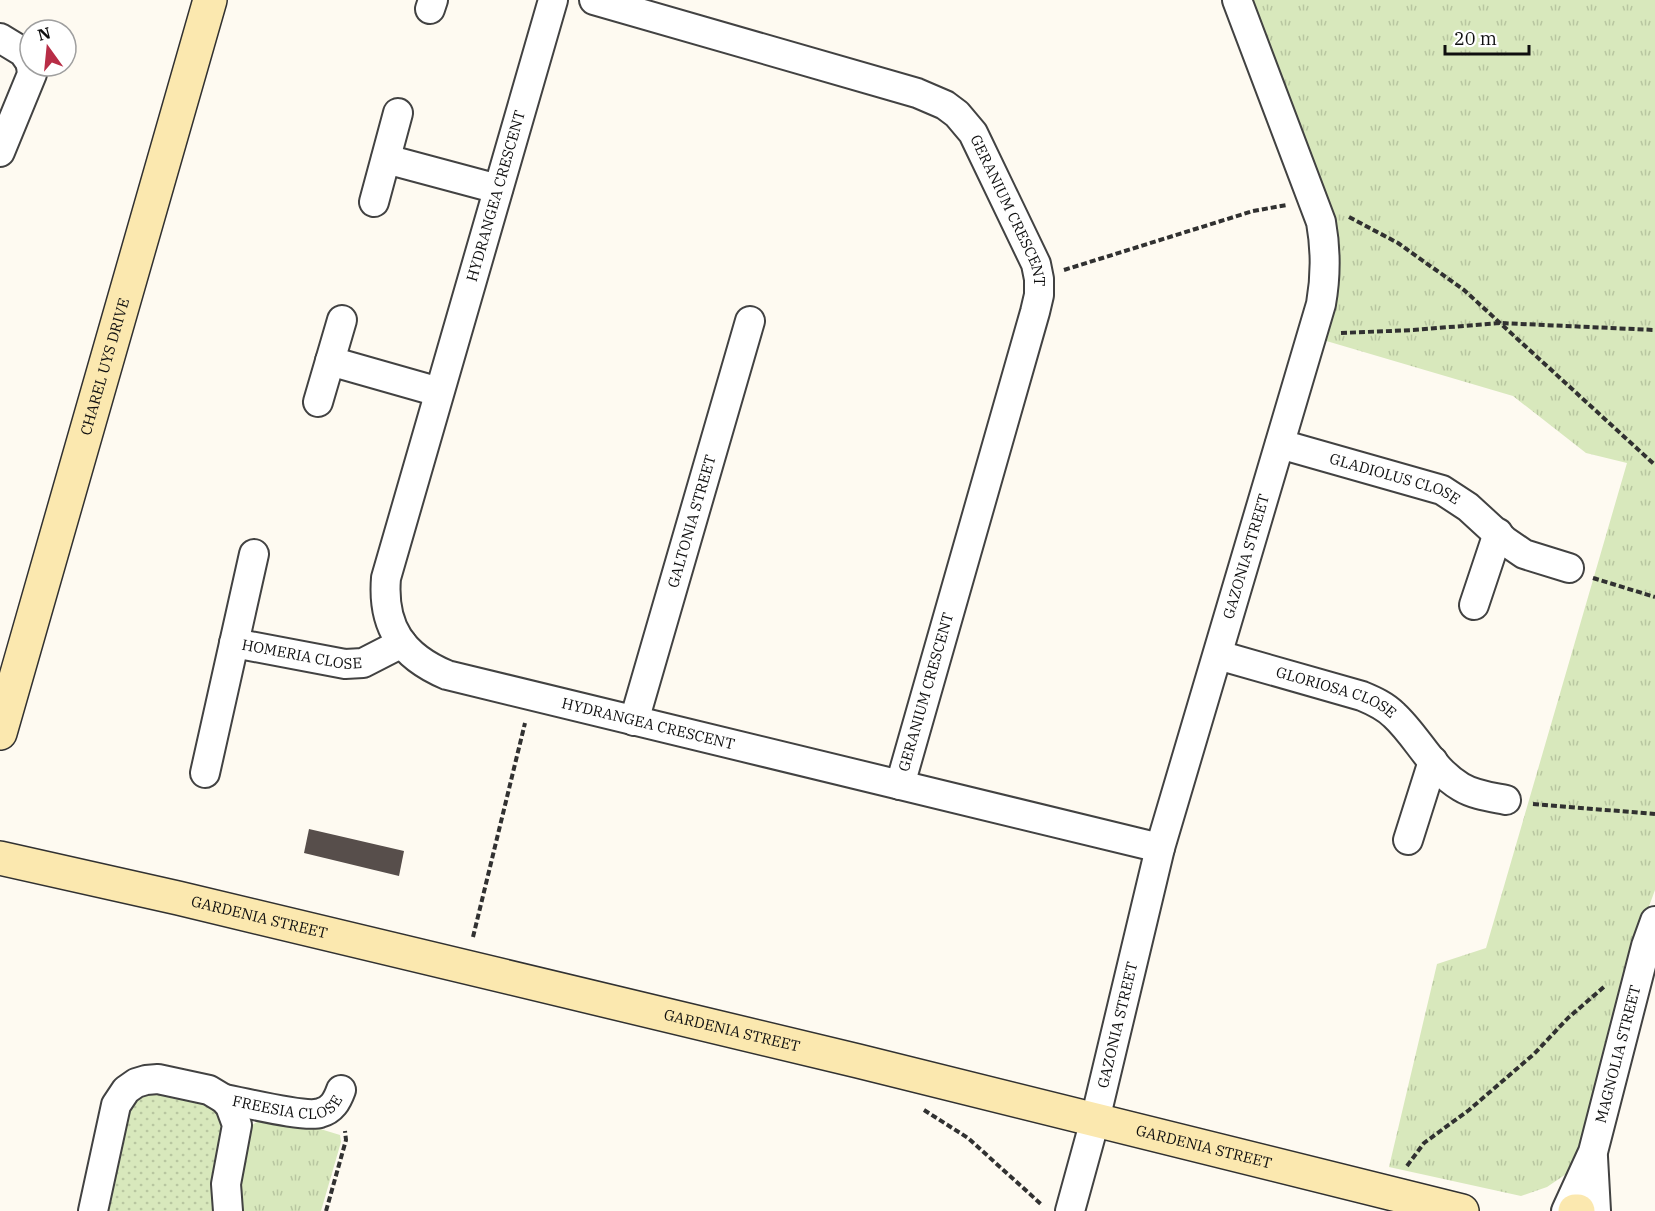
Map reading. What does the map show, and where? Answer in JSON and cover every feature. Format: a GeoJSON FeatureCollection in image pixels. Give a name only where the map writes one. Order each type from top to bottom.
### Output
{"type":"FeatureCollection","features":[{"type":"Feature","properties":{"kind":"street","name":"CHAREL UYS DRIVE"},"geometry":{"type":"LineString","coordinates":[[0,734],[210,0]]}},
{"type":"Feature","properties":{"kind":"street","name":"HYDRANGEA CRESCENT"},"geometry":{"type":"LineString","coordinates":[[553,0],[386,578],[384,595],[387,612],[402,644],[414,657],[430,668],[447,675],[1160,848]]}},
{"type":"Feature","properties":{"kind":"street","name":"GERANIUM CRESCENT"},"geometry":{"type":"LineString","coordinates":[[594,0],[917,93],[945,105],[957,114],[973,133],[1030,250],[1039,279],[1039,296],[900,785]]}},
{"type":"Feature","properties":{"kind":"street","name":"GAZONIA STREET"},"geometry":{"type":"LineString","coordinates":[[1070,1211],[1095,1120],[1160,848],[1321,304],[1326,264],[1321,222],[1236,0]]}},
{"type":"Feature","properties":{"kind":"street"},"geometry":{"type":"LineString","coordinates":[[0,38],[18,49]]}},
{"type":"Feature","properties":{"kind":"street"},"geometry":{"type":"LineString","coordinates":[[0,152],[30,78]]}},
{"type":"Feature","properties":{"kind":"street"},"geometry":{"type":"LineString","coordinates":[[374,202],[398,113]]}},
{"type":"Feature","properties":{"kind":"street"},"geometry":{"type":"LineString","coordinates":[[386,159],[498,189]]}},
{"type":"Feature","properties":{"kind":"street"},"geometry":{"type":"LineString","coordinates":[[318,402],[342,320]]}},
{"type":"Feature","properties":{"kind":"street","name":"GALTONIA STREET"},"geometry":{"type":"LineString","coordinates":[[634,721],[750,321]]}},
{"type":"Feature","properties":{"kind":"street"},"geometry":{"type":"LineString","coordinates":[[330,361],[439,392]]}},
{"type":"Feature","properties":{"kind":"street","name":"GLADIOLUS CLOSE"},"geometry":{"type":"LineString","coordinates":[[1280,444],[1442,490],[1468,507],[1505,541],[1524,554],[1569,568]]}},
{"type":"Feature","properties":{"kind":"street"},"geometry":{"type":"LineString","coordinates":[[1474,605],[1498,533]]}},
{"type":"Feature","properties":{"kind":"street","name":"HOMERIA CLOSE"},"geometry":{"type":"LineString","coordinates":[[205,773],[254,554]]}},
{"type":"Feature","properties":{"kind":"street","name":"HOMERIA CLOSE"},"geometry":{"type":"LineString","coordinates":[[234,643],[345,663],[363,663],[402,644]]}},
{"type":"Feature","properties":{"kind":"street","name":"GLORIOSA CLOSE"},"geometry":{"type":"LineString","coordinates":[[1218,655],[1374,701],[1394,714],[1440,770],[1462,788],[1476,794],[1506,800]]}},
{"type":"Feature","properties":{"kind":"street"},"geometry":{"type":"LineString","coordinates":[[1408,840],[1433,761]]}},
{"type":"Feature","properties":{"kind":"street","name":"GARDENIA STREET"},"geometry":{"type":"LineString","coordinates":[[0,858],[465,967],[1462,1211]]}},
{"type":"Feature","properties":{"kind":"street","name":"MAGNOLIA STREET"},"geometry":{"type":"LineString","coordinates":[[1566,1211],[1593,1152],[1646,946],[1655,921]]}},
{"type":"Feature","properties":{"kind":"street","name":"FREESIA CLOSE"},"geometry":{"type":"LineString","coordinates":[[93,1211],[116,1105],[126,1090],[146,1080],[158,1079],[209,1090],[224,1099],[311,1115],[327,1111],[334,1105],[341,1090]]}},
{"type":"Feature","properties":{"kind":"street"},"geometry":{"type":"LineString","coordinates":[[224,1099],[235,1115],[237,1125],[226,1184],[228,1211]]}},
{"type":"Feature","properties":{"kind":"street","name":"MAGNOLIA STREET"},"geometry":{"type":"LineString","coordinates":[[1593,1152],[1596,1211]]}},
{"type":"Feature","properties":{"kind":"path"},"geometry":{"type":"LineString","coordinates":[[1039,279],[1254,211],[1313,200],[1398,243],[1464,290],[1655,465]]}},
{"type":"Feature","properties":{"kind":"path"},"geometry":{"type":"LineString","coordinates":[[1315,323],[1339,333],[1500,323],[1655,330]]}},
{"type":"Feature","properties":{"kind":"path"},"geometry":{"type":"LineString","coordinates":[[1569,568],[1581,574],[1655,597]]}},
{"type":"Feature","properties":{"kind":"path"},"geometry":{"type":"LineString","coordinates":[[465,967],[528,715],[530,696]]}},
{"type":"Feature","properties":{"kind":"path"},"geometry":{"type":"LineString","coordinates":[[1506,800],[1655,814]]}},
{"type":"Feature","properties":{"kind":"path"},"geometry":{"type":"LineString","coordinates":[[1399,1195],[1407,1164],[1424,1143],[1469,1110],[1534,1054],[1568,1018],[1608,984]]}},
{"type":"Feature","properties":{"kind":"path"},"geometry":{"type":"LineString","coordinates":[[326,1211],[346,1140],[341,1090]]}},
{"type":"Feature","properties":{"kind":"path"},"geometry":{"type":"LineString","coordinates":[[917,1107],[968,1138],[1050,1211]]}},
{"type":"Feature","properties":{"kind":"green space"},"geometry":{"type":"Polygon","coordinates":[[[1249,0],[1655,0],[1655,890],[1631,955],[1575,1168],[1547,1187],[1521,1196],[1389,1167],[1437,964],[1486,948],[1627,463],[1586,453],[1513,396],[1323,340],[1339,281],[1339,242],[1334,221],[1249,0]]]}},
{"type":"Feature","properties":{"kind":"green space"},"geometry":{"type":"Polygon","coordinates":[[[148,1089],[208,1102],[224,1117],[220,1211],[104,1211],[127,1105],[148,1089]]]}},
{"type":"Feature","properties":{"kind":"green space"},"geometry":{"type":"Polygon","coordinates":[[[262,1119],[304,1124],[340,1135],[341,1142],[321,1211],[239,1211],[235,1191],[245,1135],[252,1125],[262,1119]]]}},
{"type":"Feature","properties":{"kind":"building"},"geometry":{"type":"Polygon","coordinates":[[[309,829],[404,851],[399,876],[304,853],[309,829]]]}}]}
